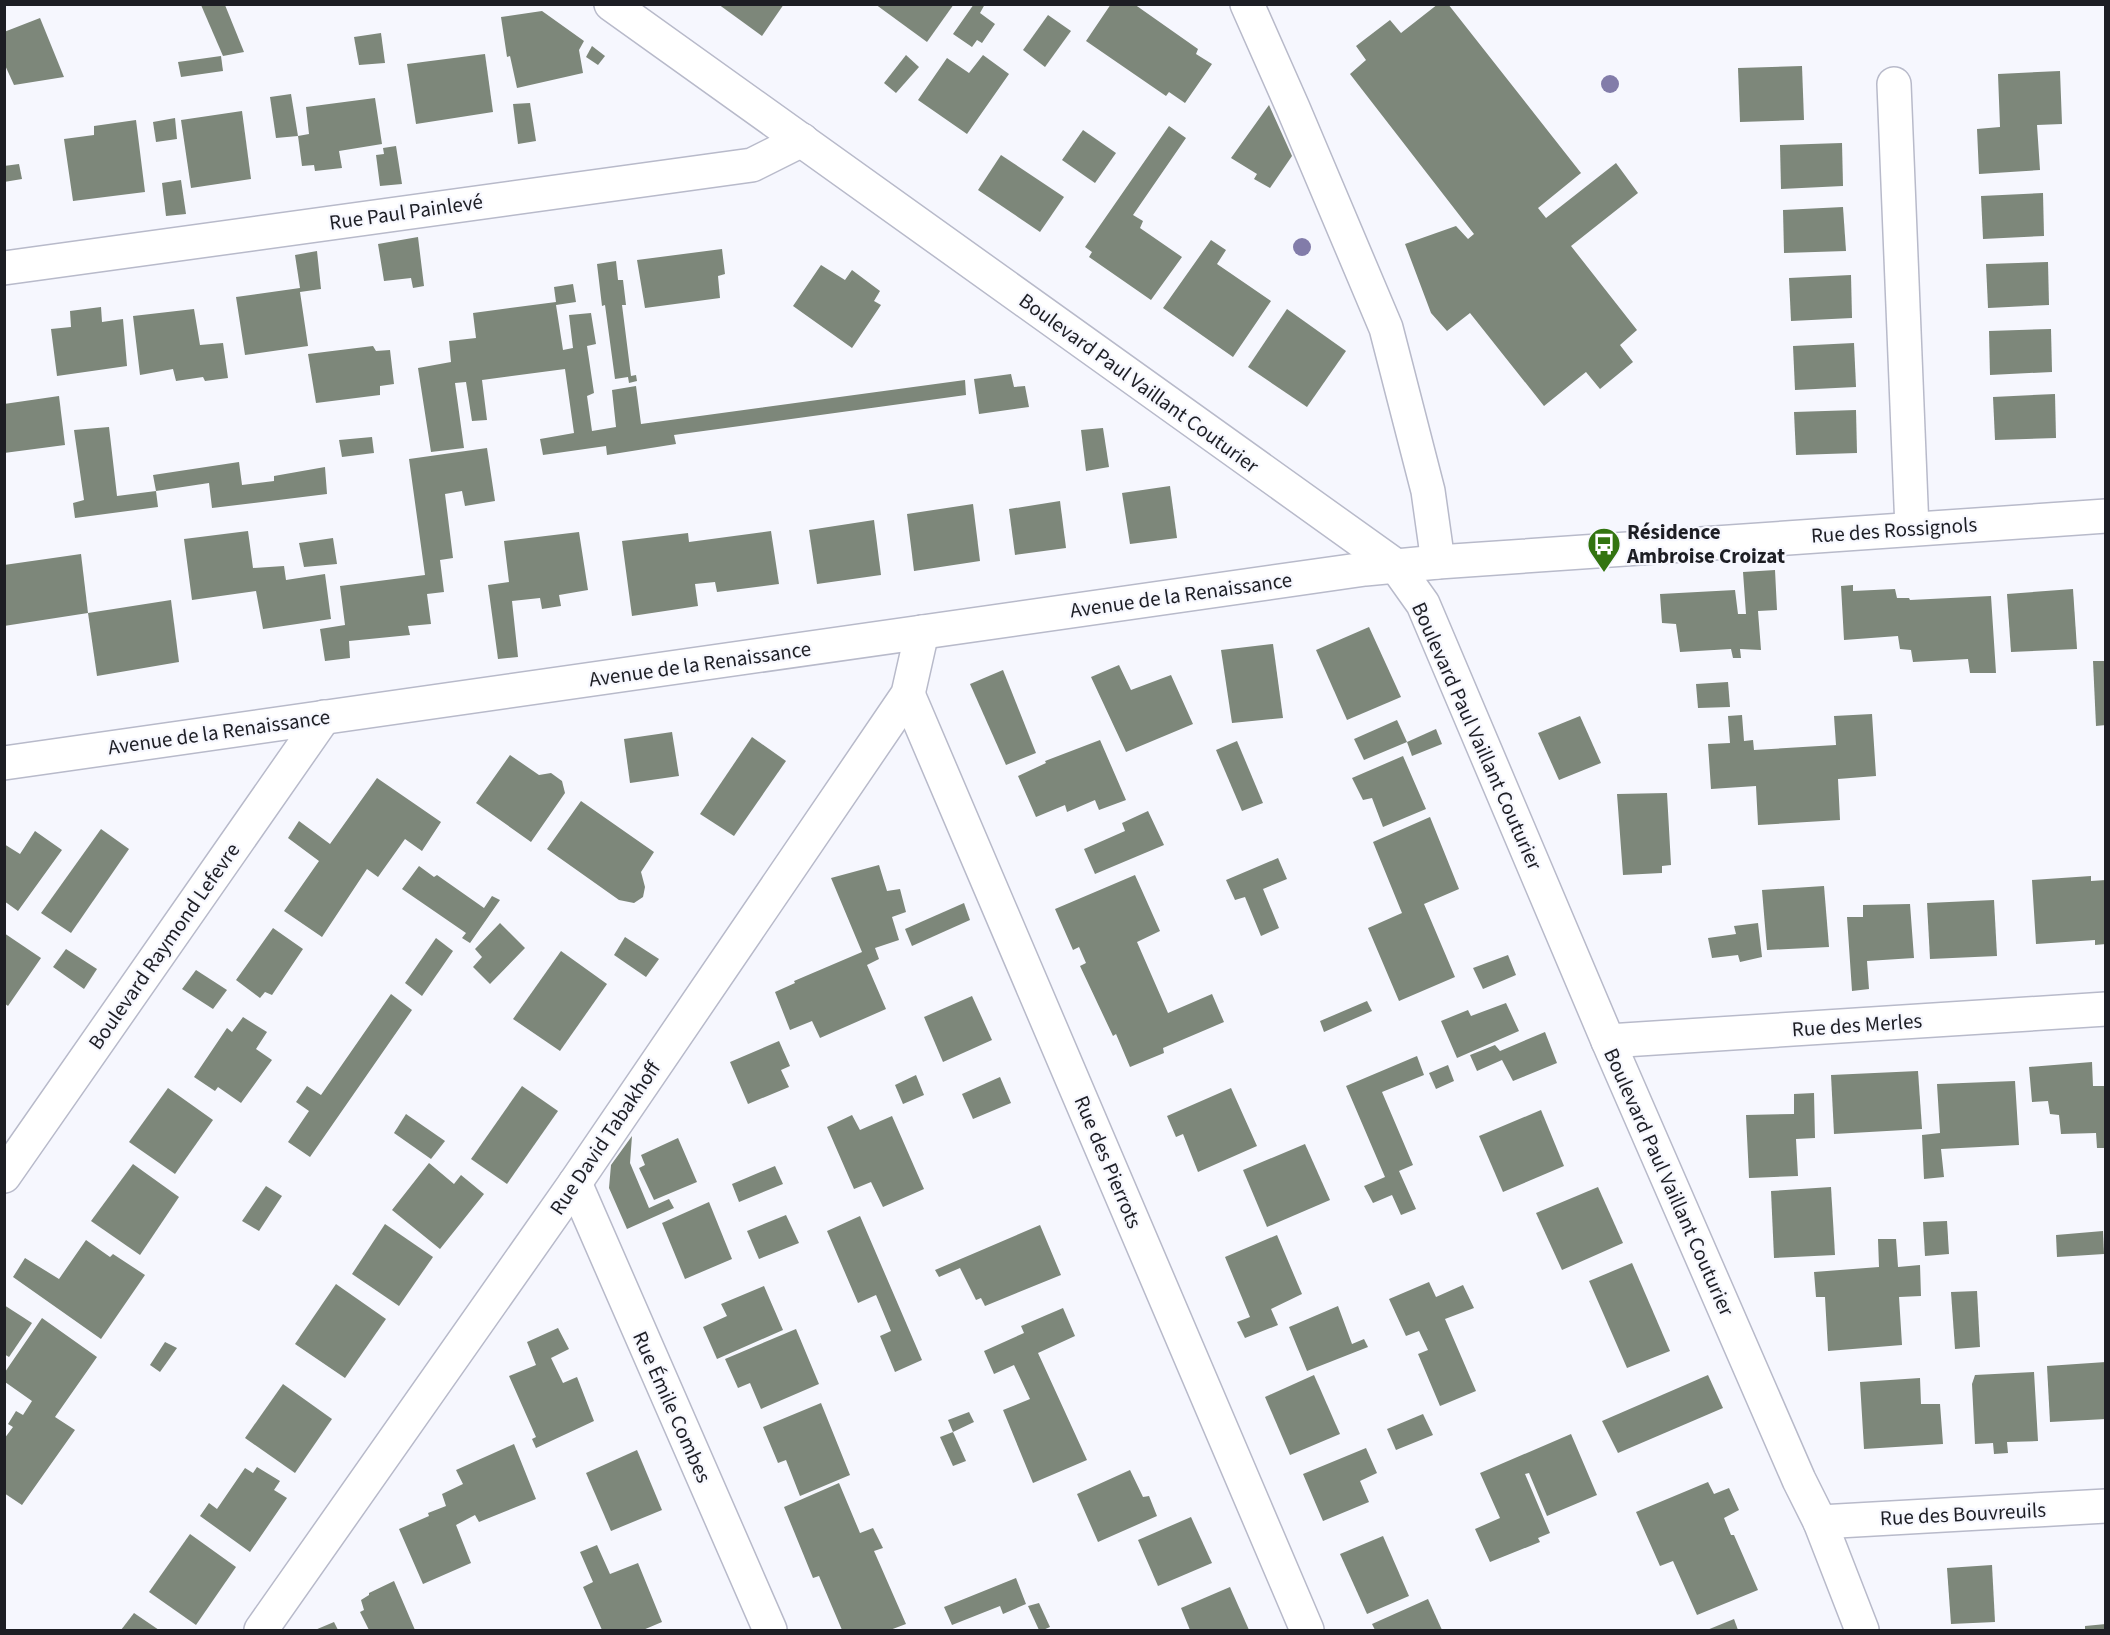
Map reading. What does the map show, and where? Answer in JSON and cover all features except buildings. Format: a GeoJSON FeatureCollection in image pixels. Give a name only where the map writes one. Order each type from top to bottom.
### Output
{"type":"FeatureCollection","features":[{"type":"Feature","properties":{"kind":"street","name":"Boulevard Paul Vaillant Couturier"},"geometry":{"type":"LineString","coordinates":[[611,4],[1396,566],[1423,604],[1608,1041],[1799,1480],[1820,1522],[1862,1630]]}},
{"type":"Feature","properties":{"kind":"street"},"geometry":{"type":"LineString","coordinates":[[1247,4],[1386,328],[1428,491],[1438,562]]}},
{"type":"Feature","properties":{"kind":"street"},"geometry":{"type":"LineString","coordinates":[[1894,84],[1912,529]]}},
{"type":"Feature","properties":{"kind":"street","name":"Rue Paul Painlevé"},"geometry":{"type":"LineString","coordinates":[[4,268],[752,165],[802,140]]}},
{"type":"Feature","properties":{"kind":"street","name":"Rue des Rossignols"},"geometry":{"type":"LineString","coordinates":[[1396,566],[2106,516]]}},
{"type":"Feature","properties":{"kind":"street","name":"Avenue de la Renaissance"},"geometry":{"type":"LineString","coordinates":[[4,763],[1396,566]]}},
{"type":"Feature","properties":{"kind":"street","name":"Rue David Tabakhoff"},"geometry":{"type":"LineString","coordinates":[[261,1630],[575,1183],[908,694],[922,632]]}},
{"type":"Feature","properties":{"kind":"street","name":"Rue des Pierrots"},"geometry":{"type":"LineString","coordinates":[[908,694],[1307,1630]]}},
{"type":"Feature","properties":{"kind":"street","name":"Boulevard Raymond Lefevre"},"geometry":{"type":"LineString","coordinates":[[4,1176],[324,717]]}},
{"type":"Feature","properties":{"kind":"street","name":"Rue des Merles"},"geometry":{"type":"LineString","coordinates":[[1608,1041],[2106,1009]]}},
{"type":"Feature","properties":{"kind":"street","name":"Rue Émile Combes"},"geometry":{"type":"LineString","coordinates":[[575,1183],[770,1630]]}},
{"type":"Feature","properties":{"kind":"street","name":"Rue des Bouvreuils"},"geometry":{"type":"LineString","coordinates":[[1820,1522],[2106,1506]]}},
{"type":"Feature","properties":{"kind":"place","name":"Résidence Ambroise Croizat"},"geometry":{"type":"Point","coordinates":[1604,573]}}]}
